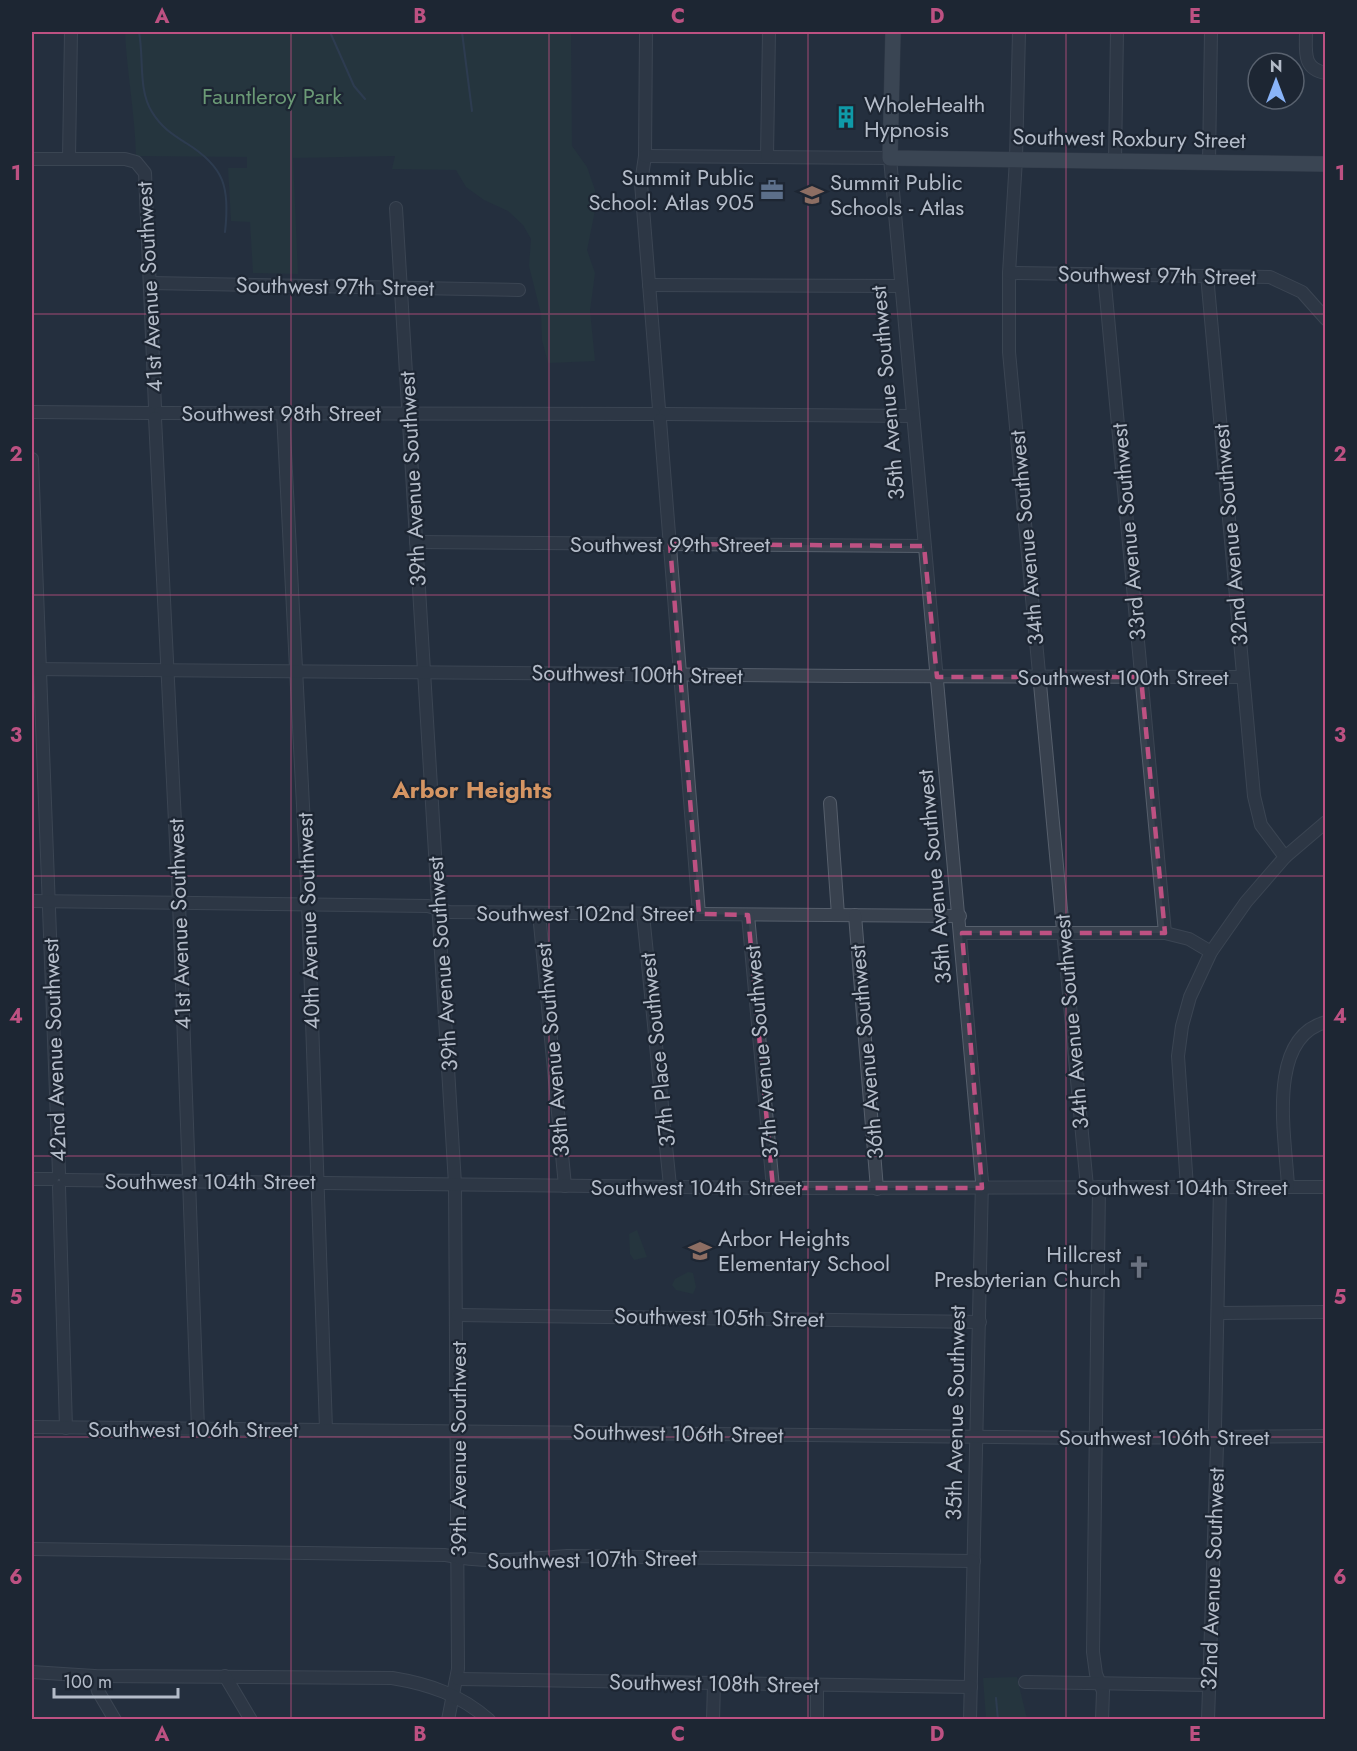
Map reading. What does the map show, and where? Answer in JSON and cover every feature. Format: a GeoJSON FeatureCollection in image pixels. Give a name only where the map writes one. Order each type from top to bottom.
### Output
{"type":"FeatureCollection","features":[{"type":"Feature","properties":{"kind":"main road","name":"35th Avenue Southwest"},"geometry":{"type":"LineString","coordinates":[[890,158],[893,32]]}},
{"type":"Feature","properties":{"kind":"main road","name":"Southwest Roxbury Street"},"geometry":{"type":"LineString","coordinates":[[890,158],[1326,164]]}},
{"type":"Feature","properties":{"kind":"street"},"geometry":{"type":"LineString","coordinates":[[32,159],[69,158],[71,32]]}},
{"type":"Feature","properties":{"kind":"street"},"geometry":{"type":"LineString","coordinates":[[646,32],[645,156],[641,183],[699,914]]}},
{"type":"Feature","properties":{"kind":"street"},"geometry":{"type":"LineString","coordinates":[[767,156],[769,32]]}},
{"type":"Feature","properties":{"kind":"street","name":"34th Avenue Southwest"},"geometry":{"type":"LineString","coordinates":[[1019,32],[1016,159],[1009,273],[1009,352],[1063,934],[1093,1187],[1095,1438],[1093,1652],[1099,1683],[1103,1691],[1102,1719]]}},
{"type":"Feature","properties":{"kind":"street"},"geometry":{"type":"LineString","coordinates":[[1115,161],[1117,32]]}},
{"type":"Feature","properties":{"kind":"street"},"geometry":{"type":"LineString","coordinates":[[1209,162],[1211,32]]}},
{"type":"Feature","properties":{"kind":"street"},"geometry":{"type":"LineString","coordinates":[[1306,32],[1305,56],[1311,67],[1326,73]]}},
{"type":"Feature","properties":{"kind":"street","name":"Southwest Roxbury Street"},"geometry":{"type":"LineString","coordinates":[[645,156],[890,158]]}},
{"type":"Feature","properties":{"kind":"street","name":"41st Avenue Southwest"},"geometry":{"type":"LineString","coordinates":[[69,158],[125,159],[141,167],[145,173],[179,903],[198,1429]]}},
{"type":"Feature","properties":{"kind":"street","name":"35th Avenue Southwest"},"geometry":{"type":"LineString","coordinates":[[890,158],[924,546],[962,933],[982,1188],[970,1719]]}},
{"type":"Feature","properties":{"kind":"street","name":"39th Avenue Southwest"},"geometry":{"type":"LineString","coordinates":[[396,208],[455,1184],[458,1315],[458,1679],[452,1694],[448,1719]]}},
{"type":"Feature","properties":{"kind":"street","name":"Southwest 97th Street"},"geometry":{"type":"LineString","coordinates":[[1009,273],[1270,277],[1302,292],[1326,319]]}},
{"type":"Feature","properties":{"kind":"street","name":"33rd Avenue Southwest"},"geometry":{"type":"LineString","coordinates":[[1104,274],[1166,933]]}},
{"type":"Feature","properties":{"kind":"street","name":"32nd Avenue Southwest"},"geometry":{"type":"LineString","coordinates":[[1207,275],[1242,677],[1257,814],[1261,825],[1285,857]]}},
{"type":"Feature","properties":{"kind":"street","name":"Southwest 97th Street"},"geometry":{"type":"LineString","coordinates":[[150,283],[519,290]]}},
{"type":"Feature","properties":{"kind":"street"},"geometry":{"type":"LineString","coordinates":[[649,285],[900,286]]}},
{"type":"Feature","properties":{"kind":"street","name":"Southwest 98th Street"},"geometry":{"type":"LineString","coordinates":[[32,412],[912,416]]}},
{"type":"Feature","properties":{"kind":"street","name":"40th Avenue Southwest"},"geometry":{"type":"LineString","coordinates":[[283,413],[308,904],[326,1429]]}},
{"type":"Feature","properties":{"kind":"street","name":"42nd Avenue Southwest"},"geometry":{"type":"LineString","coordinates":[[32,459],[36,669],[49,902],[66,1428]]}},
{"type":"Feature","properties":{"kind":"street","name":"Southwest 99th Street"},"geometry":{"type":"LineString","coordinates":[[416,542],[924,546]]}},
{"type":"Feature","properties":{"kind":"street","name":"Southwest 100th Street"},"geometry":{"type":"LineString","coordinates":[[36,669],[423,670],[937,677],[1242,677]]}},
{"type":"Feature","properties":{"kind":"street","name":"36th Avenue Southwest"},"geometry":{"type":"LineString","coordinates":[[831,803],[838,915]]}},
{"type":"Feature","properties":{"kind":"street"},"geometry":{"type":"LineString","coordinates":[[1187,1187],[1178,1056],[1190,997],[1211,952],[1246,902],[1285,857],[1326,822]]}},
{"type":"Feature","properties":{"kind":"street","name":"Southwest 102nd Street"},"geometry":{"type":"LineString","coordinates":[[32,901],[428,906],[449,912],[960,916]]}},
{"type":"Feature","properties":{"kind":"street","name":"38th Avenue Southwest"},"geometry":{"type":"LineString","coordinates":[[539,913],[565,1186]]}},
{"type":"Feature","properties":{"kind":"street","name":"37th Place Southwest"},"geometry":{"type":"LineString","coordinates":[[643,914],[670,1186]]}},
{"type":"Feature","properties":{"kind":"street","name":"37th Avenue Southwest"},"geometry":{"type":"LineString","coordinates":[[748,915],[773,1188]]}},
{"type":"Feature","properties":{"kind":"street","name":"36th Avenue Southwest"},"geometry":{"type":"LineString","coordinates":[[855,915],[878,1189]]}},
{"type":"Feature","properties":{"kind":"street"},"geometry":{"type":"LineString","coordinates":[[962,933],[1166,933],[1189,939],[1211,952]]}},
{"type":"Feature","properties":{"kind":"street"},"geometry":{"type":"LineString","coordinates":[[1288,1187],[1284,1071],[1299,1038],[1316,1024],[1326,1022]]}},
{"type":"Feature","properties":{"kind":"street","name":"Southwest 104th Street"},"geometry":{"type":"LineString","coordinates":[[32,1179],[878,1189],[1326,1187]]}},
{"type":"Feature","properties":{"kind":"street","name":"32nd Avenue Southwest"},"geometry":{"type":"LineString","coordinates":[[1208,1719],[1219,1313],[1220,1187]]}},
{"type":"Feature","properties":{"kind":"street"},"geometry":{"type":"LineString","coordinates":[[1219,1313],[1326,1312]]}},
{"type":"Feature","properties":{"kind":"street","name":"Southwest 105th Street"},"geometry":{"type":"LineString","coordinates":[[458,1315],[980,1322]]}},
{"type":"Feature","properties":{"kind":"street","name":"Southwest 106th Street"},"geometry":{"type":"LineString","coordinates":[[32,1427],[1095,1438],[1326,1436]]}},
{"type":"Feature","properties":{"kind":"street","name":"Southwest 107th Street"},"geometry":{"type":"LineString","coordinates":[[32,1549],[445,1555],[459,1558],[521,1560],[567,1556],[974,1561]]}},
{"type":"Feature","properties":{"kind":"street"},"geometry":{"type":"LineString","coordinates":[[32,1672],[94,1676],[392,1678],[452,1694],[489,1719]]}},
{"type":"Feature","properties":{"kind":"street"},"geometry":{"type":"LineString","coordinates":[[94,1676],[98,1691],[115,1719]]}},
{"type":"Feature","properties":{"kind":"street"},"geometry":{"type":"LineString","coordinates":[[225,1676],[252,1719]]}},
{"type":"Feature","properties":{"kind":"street","name":"Southwest 108th Street"},"geometry":{"type":"LineString","coordinates":[[458,1679],[971,1687]]}},
{"type":"Feature","properties":{"kind":"street"},"geometry":{"type":"LineString","coordinates":[[1024,1682],[1208,1686]]}},
{"type":"Feature","properties":{"kind":"street"},"geometry":{"type":"LineString","coordinates":[[713,1719],[714,1683]]}},
{"type":"Feature","properties":{"kind":"street"},"geometry":{"type":"LineString","coordinates":[[817,1685],[817,1719]]}},
{"type":"Feature","properties":{"kind":"highlighted area"},"geometry":{"type":"Polygon","coordinates":[[[670,544],[924,546],[937,677],[1141,677],[1165,933],[962,933],[982,1188],[773,1188],[748,915],[699,914],[670,544]]]}},
{"type":"Feature","properties":{"kind":"green space","name":"Fauntleroy Park"},"geometry":{"type":"Polygon","coordinates":[[[125,32],[571,32],[572,146],[587,167],[595,190],[596,205],[587,250],[595,273],[590,311],[595,361],[548,363],[542,340],[541,314],[529,266],[531,239],[523,225],[508,211],[484,200],[466,187],[456,170],[392,169],[395,156],[293,158],[298,274],[253,273],[250,222],[231,221],[228,168],[247,168],[247,157],[136,156],[125,32]]]}},
{"type":"Feature","properties":{"kind":"green space"},"geometry":{"type":"Polygon","coordinates":[[[637,1230],[647,1257],[634,1260],[630,1254],[629,1234],[637,1230]]]}},
{"type":"Feature","properties":{"kind":"green space"},"geometry":{"type":"Polygon","coordinates":[[[688,1272],[693,1273],[696,1287],[693,1294],[676,1290],[672,1285],[675,1279],[688,1272]]]}},
{"type":"Feature","properties":{"kind":"green space"},"geometry":{"type":"Polygon","coordinates":[[[1017,1677],[1027,1719],[986,1719],[983,1678],[1017,1677]]]}},
{"type":"Feature","properties":{"kind":"waterway"},"geometry":{"type":"LineString","coordinates":[[139,32],[143,84],[148,103],[163,126],[199,152],[217,170],[225,191],[225,232]]}},
{"type":"Feature","properties":{"kind":"waterway"},"geometry":{"type":"LineString","coordinates":[[330,32],[354,86],[365,99]]}},
{"type":"Feature","properties":{"kind":"waterway"},"geometry":{"type":"LineString","coordinates":[[462,32],[472,111]]}},
{"type":"Feature","properties":{"kind":"waterway"},"geometry":{"type":"LineString","coordinates":[[996,1698],[998,1720]]}},
{"type":"Feature","properties":{"kind":"place","name":"WholeHealth Hypnosis"},"geometry":{"type":"Point","coordinates":[846,117]}},
{"type":"Feature","properties":{"kind":"place","name":"Summit Public School: Atlas 905"},"geometry":{"type":"Point","coordinates":[772,190]}},
{"type":"Feature","properties":{"kind":"place","name":"Summit Public Schools - Atlas"},"geometry":{"type":"Point","coordinates":[812,195]}},
{"type":"Feature","properties":{"kind":"place","name":"Arbor Heights Elementary School"},"geometry":{"type":"Point","coordinates":[700,1251]}},
{"type":"Feature","properties":{"kind":"place","name":"Hillcrest Presbyterian Church"},"geometry":{"type":"Point","coordinates":[1139,1267]}},
{"type":"Feature","properties":{"kind":"district","name":"Arbor Heights"},"geometry":{"type":"Point","coordinates":[472,790]}}]}
